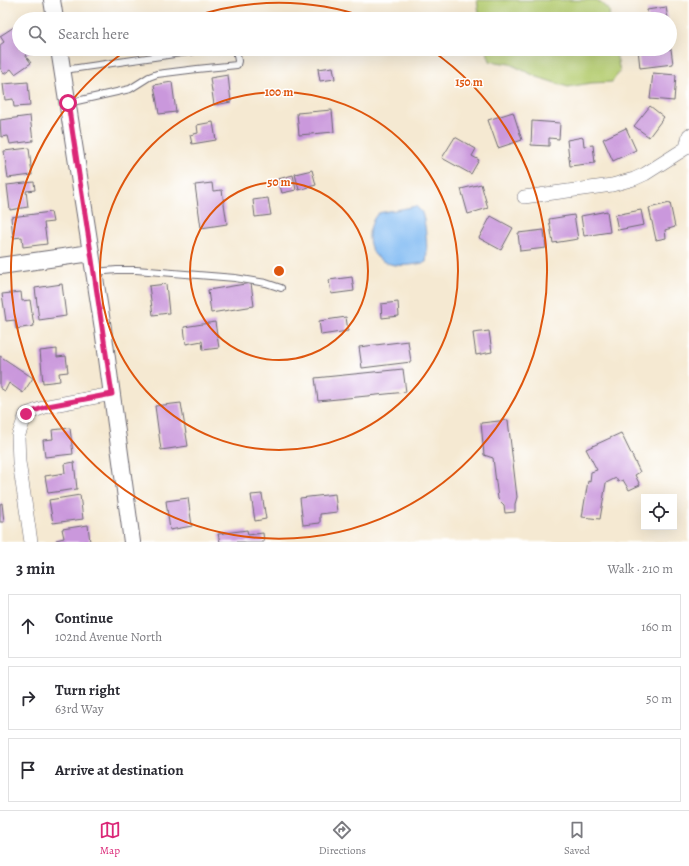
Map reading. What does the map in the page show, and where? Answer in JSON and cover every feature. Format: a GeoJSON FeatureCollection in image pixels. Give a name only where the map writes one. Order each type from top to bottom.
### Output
{"type":"FeatureCollection","features":[{"type":"Feature","properties":{"kind":"street"},"geometry":{"type":"LineString","coordinates":[[52,0],[54,12]]}},
{"type":"Feature","properties":{"kind":"street"},"geometry":{"type":"LineString","coordinates":[[61,56],[112,394],[132,542]]}},
{"type":"Feature","properties":{"kind":"street"},"geometry":{"type":"LineString","coordinates":[[524,197],[612,185],[634,179],[645,174],[686,148],[689,135]]}},
{"type":"Feature","properties":{"kind":"street"},"geometry":{"type":"LineString","coordinates":[[0,266],[91,253]]}},
{"type":"Feature","properties":{"kind":"street"},"geometry":{"type":"LineString","coordinates":[[31,542],[19,462],[18,437],[26,414],[48,406],[112,394]]}},
{"type":"Feature","properties":{"kind":"lane"},"geometry":{"type":"LineString","coordinates":[[63,70],[160,56]]}},
{"type":"Feature","properties":{"kind":"lane"},"geometry":{"type":"LineString","coordinates":[[68,103],[130,89],[149,77],[157,74],[237,65],[237,56]]}},
{"type":"Feature","properties":{"kind":"lane"},"geometry":{"type":"LineString","coordinates":[[94,272],[136,270],[235,278],[266,283],[281,288]]}},
{"type":"Feature","properties":{"kind":"green space"},"geometry":{"type":"Polygon","coordinates":[[[477,0],[597,0],[609,10],[609,12],[479,12],[477,0]]]}},
{"type":"Feature","properties":{"kind":"green space"},"geometry":{"type":"Polygon","coordinates":[[[488,56],[617,56],[620,71],[612,82],[591,83],[568,87],[537,77],[510,64],[490,61],[488,56]]]}},
{"type":"Feature","properties":{"kind":"water"},"geometry":{"type":"Polygon","coordinates":[[[416,206],[423,215],[427,244],[426,262],[411,265],[396,265],[382,261],[372,250],[369,237],[369,232],[374,218],[380,213],[416,206]]]}},
{"type":"Feature","properties":{"kind":"building"},"geometry":{"type":"Polygon","coordinates":[[[666,7],[667,12],[647,12],[647,10],[666,7]]]}},
{"type":"Feature","properties":{"kind":"building"},"geometry":{"type":"Polygon","coordinates":[[[12,28],[12,56],[26,56],[31,63],[15,74],[11,69],[4,74],[0,68],[0,45],[4,42],[0,36],[12,28]]]}},
{"type":"Feature","properties":{"kind":"building"},"geometry":{"type":"Polygon","coordinates":[[[639,56],[672,56],[673,64],[640,68],[639,56]]]}},
{"type":"Feature","properties":{"kind":"building"},"geometry":{"type":"Polygon","coordinates":[[[333,67],[335,79],[320,81],[318,69],[333,67]]]}},
{"type":"Feature","properties":{"kind":"building"},"geometry":{"type":"Polygon","coordinates":[[[653,73],[676,75],[674,101],[650,99],[653,73]]]}},
{"type":"Feature","properties":{"kind":"building"},"geometry":{"type":"Polygon","coordinates":[[[228,75],[231,102],[214,105],[210,78],[228,75]]]}},
{"type":"Feature","properties":{"kind":"building"},"geometry":{"type":"Polygon","coordinates":[[[28,82],[30,106],[14,107],[13,99],[5,100],[3,84],[28,82]]]}},
{"type":"Feature","properties":{"kind":"building"},"geometry":{"type":"Polygon","coordinates":[[[172,82],[176,112],[159,114],[154,85],[172,82]]]}},
{"type":"Feature","properties":{"kind":"building"},"geometry":{"type":"Polygon","coordinates":[[[650,106],[664,117],[649,137],[634,126],[650,106]]]}},
{"type":"Feature","properties":{"kind":"building"},"geometry":{"type":"Polygon","coordinates":[[[332,110],[334,132],[299,135],[297,113],[332,110]]]}},
{"type":"Feature","properties":{"kind":"building"},"geometry":{"type":"Polygon","coordinates":[[[513,112],[522,140],[498,148],[488,120],[513,112]]]}},
{"type":"Feature","properties":{"kind":"building"},"geometry":{"type":"Polygon","coordinates":[[[30,116],[33,141],[10,144],[8,136],[1,137],[0,120],[30,116]]]}},
{"type":"Feature","properties":{"kind":"building"},"geometry":{"type":"Polygon","coordinates":[[[532,121],[560,123],[559,139],[549,138],[549,146],[531,145],[532,121]]]}},
{"type":"Feature","properties":{"kind":"building"},"geometry":{"type":"Polygon","coordinates":[[[213,122],[216,140],[192,144],[190,135],[198,133],[197,125],[213,122]]]}},
{"type":"Feature","properties":{"kind":"building"},"geometry":{"type":"Polygon","coordinates":[[[626,128],[636,150],[613,161],[603,139],[626,128]]]}},
{"type":"Feature","properties":{"kind":"building"},"geometry":{"type":"Polygon","coordinates":[[[455,137],[476,149],[472,156],[479,160],[471,174],[442,158],[455,137]]]}},
{"type":"Feature","properties":{"kind":"building"},"geometry":{"type":"Polygon","coordinates":[[[583,137],[584,146],[593,145],[595,163],[570,166],[567,140],[583,137]]]}},
{"type":"Feature","properties":{"kind":"building"},"geometry":{"type":"Polygon","coordinates":[[[29,148],[32,175],[8,178],[4,151],[29,148]]]}},
{"type":"Feature","properties":{"kind":"building"},"geometry":{"type":"Polygon","coordinates":[[[312,170],[316,185],[299,190],[295,174],[312,170]]]}},
{"type":"Feature","properties":{"kind":"building"},"geometry":{"type":"Polygon","coordinates":[[[293,175],[296,190],[282,193],[278,179],[293,175]]]}},
{"type":"Feature","properties":{"kind":"building"},"geometry":{"type":"Polygon","coordinates":[[[34,182],[35,190],[26,191],[28,207],[10,210],[7,185],[34,182]]]}},
{"type":"Feature","properties":{"kind":"building"},"geometry":{"type":"Polygon","coordinates":[[[212,183],[213,191],[222,190],[227,224],[201,228],[195,185],[212,183]]]}},
{"type":"Feature","properties":{"kind":"building"},"geometry":{"type":"Polygon","coordinates":[[[481,184],[488,208],[468,214],[461,189],[481,184]]]}},
{"type":"Feature","properties":{"kind":"building"},"geometry":{"type":"Polygon","coordinates":[[[268,198],[271,215],[255,217],[253,200],[268,198]]]}},
{"type":"Feature","properties":{"kind":"building"},"geometry":{"type":"Polygon","coordinates":[[[670,203],[675,227],[665,230],[666,238],[656,240],[649,208],[670,203]]]}},
{"type":"Feature","properties":{"kind":"building"},"geometry":{"type":"Polygon","coordinates":[[[641,210],[644,225],[618,230],[615,215],[641,210]]]}},
{"type":"Feature","properties":{"kind":"building"},"geometry":{"type":"Polygon","coordinates":[[[607,211],[610,232],[584,236],[581,216],[607,211]]]}},
{"type":"Feature","properties":{"kind":"building"},"geometry":{"type":"Polygon","coordinates":[[[51,212],[53,222],[44,223],[47,244],[23,247],[22,237],[13,238],[11,217],[51,212]]]}},
{"type":"Feature","properties":{"kind":"building"},"geometry":{"type":"Polygon","coordinates":[[[574,215],[578,239],[553,243],[549,219],[574,215]]]}},
{"type":"Feature","properties":{"kind":"building"},"geometry":{"type":"Polygon","coordinates":[[[491,216],[513,228],[501,250],[479,238],[491,216]]]}},
{"type":"Feature","properties":{"kind":"building"},"geometry":{"type":"Polygon","coordinates":[[[544,230],[546,248],[520,251],[518,233],[544,230]]]}},
{"type":"Feature","properties":{"kind":"building"},"geometry":{"type":"Polygon","coordinates":[[[352,277],[354,291],[331,294],[329,280],[352,277]]]}},
{"type":"Feature","properties":{"kind":"building"},"geometry":{"type":"Polygon","coordinates":[[[251,283],[254,306],[211,313],[208,290],[251,283]]]}},
{"type":"Feature","properties":{"kind":"building"},"geometry":{"type":"Polygon","coordinates":[[[62,284],[66,316],[39,320],[35,288],[62,284]]]}},
{"type":"Feature","properties":{"kind":"building"},"geometry":{"type":"Polygon","coordinates":[[[166,284],[169,313],[153,315],[149,286],[166,284]]]}},
{"type":"Feature","properties":{"kind":"building"},"geometry":{"type":"Polygon","coordinates":[[[21,292],[22,301],[30,300],[34,326],[16,329],[15,320],[6,321],[2,294],[21,292]]]}},
{"type":"Feature","properties":{"kind":"building"},"geometry":{"type":"Polygon","coordinates":[[[398,302],[399,316],[382,318],[381,304],[398,302]]]}},
{"type":"Feature","properties":{"kind":"building"},"geometry":{"type":"Polygon","coordinates":[[[346,317],[348,331],[321,335],[319,321],[346,317]]]}},
{"type":"Feature","properties":{"kind":"building"},"geometry":{"type":"Polygon","coordinates":[[[215,322],[219,348],[203,350],[202,341],[186,344],[184,327],[215,322]]]}},
{"type":"Feature","properties":{"kind":"building"},"geometry":{"type":"Polygon","coordinates":[[[489,331],[492,352],[476,355],[473,333],[489,331]]]}},
{"type":"Feature","properties":{"kind":"building"},"geometry":{"type":"Polygon","coordinates":[[[408,341],[411,362],[362,368],[359,347],[408,341]]]}},
{"type":"Feature","properties":{"kind":"building"},"geometry":{"type":"Polygon","coordinates":[[[57,349],[57,357],[66,356],[68,372],[59,373],[60,381],[43,383],[40,351],[57,349]]]}},
{"type":"Feature","properties":{"kind":"building"},"geometry":{"type":"Polygon","coordinates":[[[0,356],[33,378],[23,393],[9,383],[5,391],[0,388],[0,356]]]}},
{"type":"Feature","properties":{"kind":"building"},"geometry":{"type":"Polygon","coordinates":[[[403,369],[406,392],[318,401],[315,378],[403,369]]]}},
{"type":"Feature","properties":{"kind":"building"},"geometry":{"type":"Polygon","coordinates":[[[181,403],[188,446],[161,450],[155,406],[181,403]]]}},
{"type":"Feature","properties":{"kind":"building"},"geometry":{"type":"Polygon","coordinates":[[[508,420],[517,497],[515,512],[505,513],[504,505],[498,499],[493,458],[484,455],[481,423],[508,420]]]}},
{"type":"Feature","properties":{"kind":"building"},"geometry":{"type":"Polygon","coordinates":[[[70,428],[73,454],[45,457],[43,440],[53,439],[52,430],[70,428]]]}},
{"type":"Feature","properties":{"kind":"building"},"geometry":{"type":"Polygon","coordinates":[[[621,433],[640,472],[635,475],[640,485],[629,490],[623,480],[618,482],[616,478],[606,483],[600,519],[582,517],[588,481],[590,482],[591,472],[597,470],[586,449],[621,433]]]}},
{"type":"Feature","properties":{"kind":"building"},"geometry":{"type":"Polygon","coordinates":[[[74,462],[77,489],[48,493],[45,476],[65,473],[64,464],[74,462]]]}},
{"type":"Feature","properties":{"kind":"building"},"geometry":{"type":"Polygon","coordinates":[[[262,494],[266,519],[255,521],[251,495],[262,494]]]}},
{"type":"Feature","properties":{"kind":"building"},"geometry":{"type":"Polygon","coordinates":[[[335,494],[337,512],[320,514],[320,523],[303,525],[300,498],[335,494]]]}},
{"type":"Feature","properties":{"kind":"building"},"geometry":{"type":"Polygon","coordinates":[[[80,495],[83,519],[53,523],[49,500],[80,495]]]}},
{"type":"Feature","properties":{"kind":"building"},"geometry":{"type":"Polygon","coordinates":[[[188,498],[192,526],[170,530],[166,501],[188,498]]]}},
{"type":"Feature","properties":{"kind":"building"},"geometry":{"type":"Polygon","coordinates":[[[2,503],[4,522],[0,522],[0,504],[2,503]]]}},
{"type":"Feature","properties":{"kind":"building"},"geometry":{"type":"Polygon","coordinates":[[[88,525],[90,542],[56,542],[56,540],[64,538],[62,529],[88,525]]]}},
{"type":"Feature","properties":{"kind":"building"},"geometry":{"type":"Polygon","coordinates":[[[247,530],[248,535],[263,533],[264,542],[220,542],[218,534],[247,530]]]}},
{"type":"Feature","properties":{"kind":"route"},"geometry":{"type":"LineString","coordinates":[[26,414],[48,406],[112,394],[68,103]]}}]}
